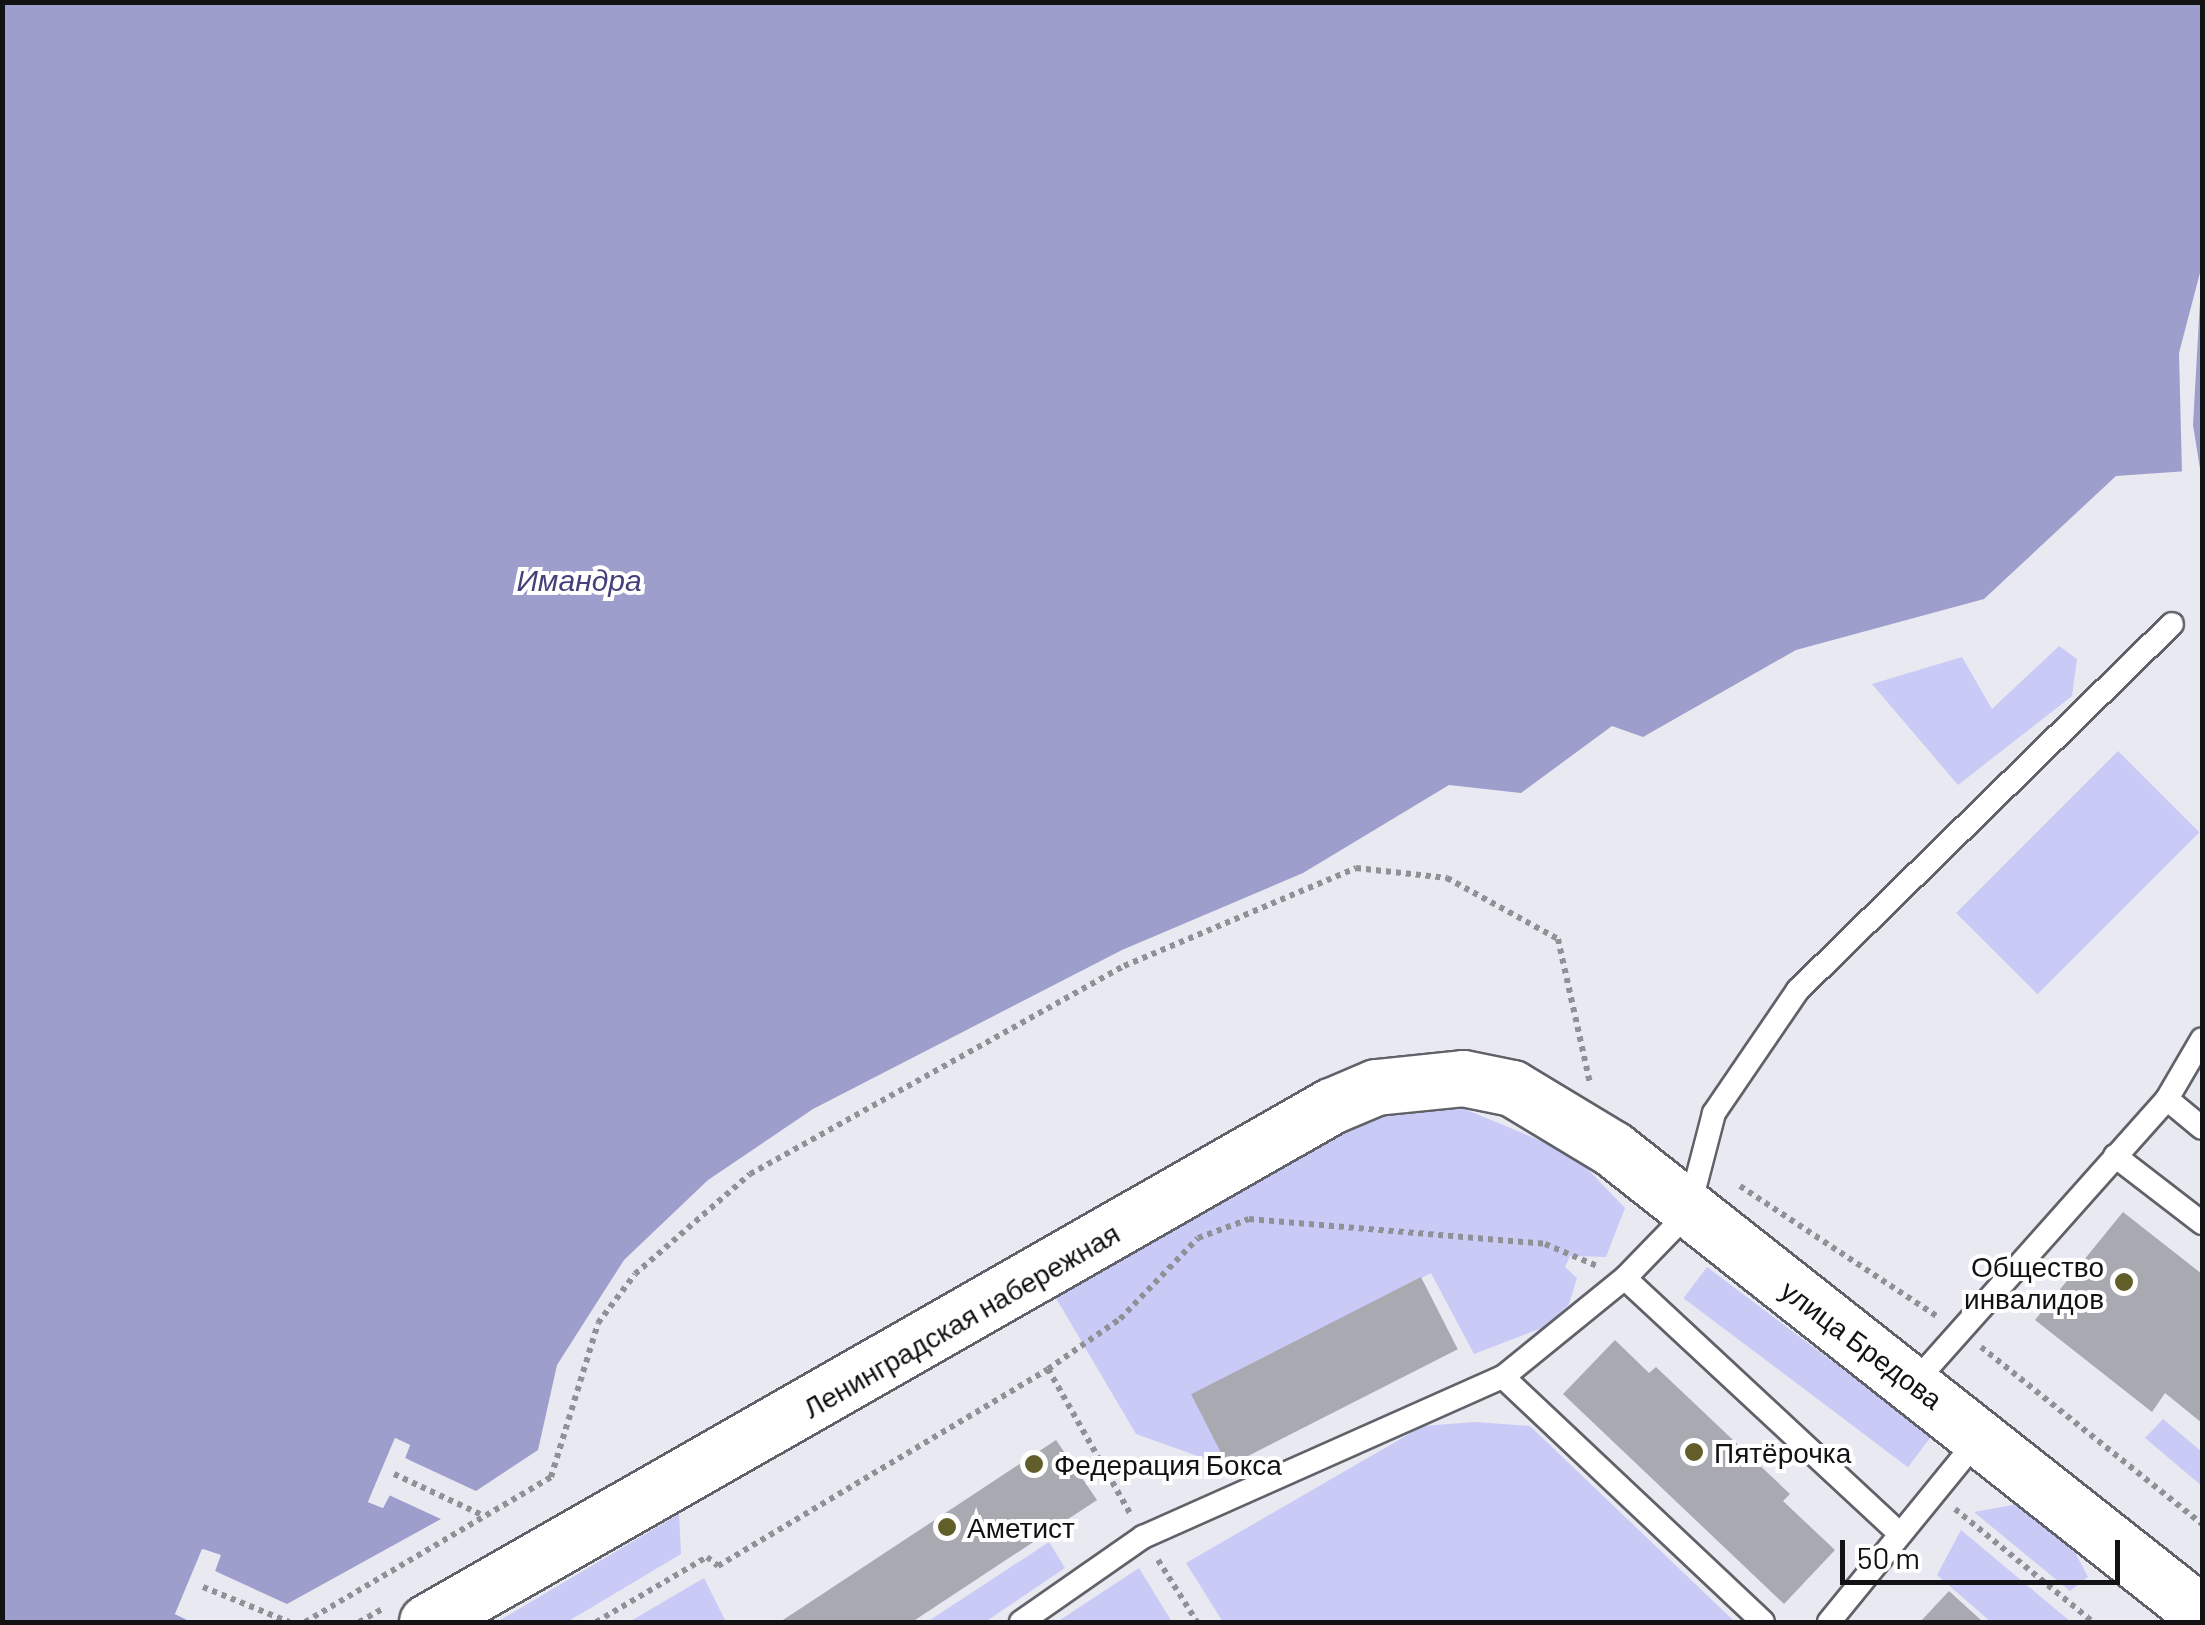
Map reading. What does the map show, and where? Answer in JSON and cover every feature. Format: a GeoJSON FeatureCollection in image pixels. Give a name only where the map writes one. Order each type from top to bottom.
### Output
{"type":"FeatureCollection","features":[{"type":"Feature","properties":{"kind":"main road","name":"Ленинградская набережная"},"geometry":{"type":"LineString","coordinates":[[410,1613],[1331,1106],[1415,1079],[1512,1088]]}},
{"type":"Feature","properties":{"kind":"main road","name":"улица Бредова"},"geometry":{"type":"LineString","coordinates":[[1512,1088],[1613,1150],[1688,1213],[1915,1382],[2202,1614]]}},
{"type":"Feature","properties":{"kind":"lane"},"geometry":{"type":"LineString","coordinates":[[1021,1622],[1143,1537],[1502,1377],[1625,1278],[1688,1213],[1714,1113],[1798,990],[2172,624]]}},
{"type":"Feature","properties":{"kind":"lane"},"geometry":{"type":"LineString","coordinates":[[1915,1382],[2167,1100],[2202,1039]]}},
{"type":"Feature","properties":{"kind":"lane"},"geometry":{"type":"LineString","coordinates":[[2167,1100],[2202,1128]]}},
{"type":"Feature","properties":{"kind":"lane"},"geometry":{"type":"LineString","coordinates":[[2115,1156],[2202,1223]]}},
{"type":"Feature","properties":{"kind":"lane"},"geometry":{"type":"LineString","coordinates":[[1625,1278],[1898,1533]]}},
{"type":"Feature","properties":{"kind":"lane"},"geometry":{"type":"LineString","coordinates":[[1502,1377],[1763,1622]]}},
{"type":"Feature","properties":{"kind":"lane"},"geometry":{"type":"LineString","coordinates":[[1835,1620],[1898,1533],[1980,1436]]}},
{"type":"Feature","properties":{"kind":"path"},"geometry":{"type":"LineString","coordinates":[[305,1622],[551,1478],[598,1324],[635,1274],[750,1174],[1124,966],[1356,868],[1446,878],[1558,938],[1592,1089],[1575,1081]]}},
{"type":"Feature","properties":{"kind":"path"},"geometry":{"type":"LineString","coordinates":[[1701,1161],[1960,1331],[2202,1524]]}},
{"type":"Feature","properties":{"kind":"path"},"geometry":{"type":"LineString","coordinates":[[596,1622],[706,1557],[718,1566],[1048,1369],[1120,1319],[1198,1238],[1249,1219],[1545,1244],[1625,1278]]}},
{"type":"Feature","properties":{"kind":"path"},"geometry":{"type":"LineString","coordinates":[[1048,1369],[1143,1537],[1197,1622]]}},
{"type":"Feature","properties":{"kind":"path"},"geometry":{"type":"LineString","coordinates":[[394,1474],[486,1516]]}},
{"type":"Feature","properties":{"kind":"path"},"geometry":{"type":"LineString","coordinates":[[1934,1491],[2093,1622]]}},
{"type":"Feature","properties":{"kind":"path"},"geometry":{"type":"LineString","coordinates":[[203,1587],[288,1622]]}},
{"type":"Feature","properties":{"kind":"path"},"geometry":{"type":"LineString","coordinates":[[359,1622],[410,1613]]}},
{"type":"Feature","properties":{"kind":"shaded area"},"geometry":{"type":"Polygon","coordinates":[[[2059,646],[2077,659],[2072,696],[1958,785],[1872,684],[1962,657],[1992,709],[2059,646]]]}},
{"type":"Feature","properties":{"kind":"shaded area"},"geometry":{"type":"Polygon","coordinates":[[[2118,751],[2199,832],[2037,994],[1956,913],[2118,751]]]}},
{"type":"Feature","properties":{"kind":"shaded area"},"geometry":{"type":"Polygon","coordinates":[[[1455,1105],[1573,1154],[1625,1208],[1606,1257],[1570,1256],[1565,1267],[1577,1278],[1569,1304],[1547,1326],[1474,1354],[1431,1273],[1194,1396],[1231,1468],[1136,1434],[1050,1288],[1363,1114],[1455,1105]]]}},
{"type":"Feature","properties":{"kind":"shaded area"},"geometry":{"type":"Polygon","coordinates":[[[1707,1267],[1931,1436],[1908,1467],[1684,1298],[1707,1267]]]}},
{"type":"Feature","properties":{"kind":"shaded area"},"geometry":{"type":"Polygon","coordinates":[[[2163,1419],[2202,1452],[2202,1486],[2145,1438],[2163,1419]]]}},
{"type":"Feature","properties":{"kind":"shaded area"},"geometry":{"type":"Polygon","coordinates":[[[1475,1422],[1530,1426],[1735,1622],[1223,1622],[1186,1563],[1423,1426],[1475,1422]]]}},
{"type":"Feature","properties":{"kind":"shaded area"},"geometry":{"type":"Polygon","coordinates":[[[2018,1504],[2069,1541],[2088,1577],[2070,1591],[1974,1512],[2018,1504]]]}},
{"type":"Feature","properties":{"kind":"shaded area"},"geometry":{"type":"Polygon","coordinates":[[[679,1514],[681,1554],[567,1622],[497,1622],[679,1514]]]}},
{"type":"Feature","properties":{"kind":"shaded area"},"geometry":{"type":"Polygon","coordinates":[[[1961,1530],[2071,1622],[1991,1622],[1937,1575],[1961,1530]]]}},
{"type":"Feature","properties":{"kind":"shaded area"},"geometry":{"type":"Polygon","coordinates":[[[1049,1542],[1065,1568],[985,1622],[927,1622],[1049,1542]]]}},
{"type":"Feature","properties":{"kind":"shaded area"},"geometry":{"type":"Polygon","coordinates":[[[1139,1568],[1172,1622],[1057,1622],[1139,1568]]]}},
{"type":"Feature","properties":{"kind":"shaded area"},"geometry":{"type":"Polygon","coordinates":[[[704,1578],[726,1622],[629,1622],[704,1578]]]}},
{"type":"Feature","properties":{"kind":"water","name":"Имандра"},"geometry":{"type":"Polygon","coordinates":[[[3,3],[2202,3],[2202,470],[2116,476],[1984,599],[1796,650],[1643,737],[1612,726],[1521,793],[1449,785],[1303,873],[1122,950],[813,1109],[708,1180],[624,1260],[557,1365],[538,1450],[476,1491],[405,1458],[410,1445],[395,1438],[368,1502],[383,1508],[389,1495],[441,1519],[287,1604],[215,1571],[220,1555],[203,1549],[175,1614],[191,1622],[3,1622],[3,3]]]}},
{"type":"Feature","properties":{"kind":"pier"},"geometry":{"type":"Polygon","coordinates":[[[2202,265],[2193,425],[2201,475],[2182,474],[2179,353],[2202,265]]]}},
{"type":"Feature","properties":{"kind":"pier"},"geometry":{"type":"Polygon","coordinates":[[[395,1438],[410,1445],[405,1458],[474,1495],[402,1462],[397,1444],[374,1499],[391,1490],[446,1521],[390,1495],[383,1508],[368,1502],[395,1438]]]}},
{"type":"Feature","properties":{"kind":"pier"},"geometry":{"type":"Polygon","coordinates":[[[202,1549],[221,1555],[215,1571],[285,1609],[212,1575],[214,1558],[205,1555],[181,1612],[190,1616],[200,1601],[242,1622],[200,1606],[192,1622],[175,1614],[202,1549]]]}},
{"type":"Feature","properties":{"kind":"building","name":"Общество инвалидов"},"geometry":{"type":"Polygon","coordinates":[[[2123,1212],[2202,1274],[2202,1423],[2165,1393],[2152,1412],[2035,1320],[2123,1212]]]}},
{"type":"Feature","properties":{"kind":"building"},"geometry":{"type":"Polygon","coordinates":[[[1421,1277],[1458,1349],[1228,1466],[1191,1394],[1421,1277]]]}},
{"type":"Feature","properties":{"kind":"building"},"geometry":{"type":"Polygon","coordinates":[[[1615,1340],[1649,1373],[1656,1367],[1790,1494],[1783,1501],[1835,1550],[1784,1604],[1563,1394],[1615,1340]]]}},
{"type":"Feature","properties":{"kind":"building"},"geometry":{"type":"Polygon","coordinates":[[[1056,1440],[1097,1500],[912,1622],[780,1622],[1056,1440]]]}},
{"type":"Feature","properties":{"kind":"building"},"geometry":{"type":"Polygon","coordinates":[[[1949,1591],[1983,1622],[1920,1622],[1949,1591]]]}},
{"type":"Feature","properties":{"kind":"place","name":"Общество инвалидов"},"geometry":{"type":"Point","coordinates":[2124,1282]}},
{"type":"Feature","properties":{"kind":"place","name":"Пятёрочка"},"geometry":{"type":"Point","coordinates":[1694,1452]}},
{"type":"Feature","properties":{"kind":"place","name":"Федерация Бокса"},"geometry":{"type":"Point","coordinates":[1034,1464]}},
{"type":"Feature","properties":{"kind":"place","name":"Аметист"},"geometry":{"type":"Point","coordinates":[947,1527]}}]}
